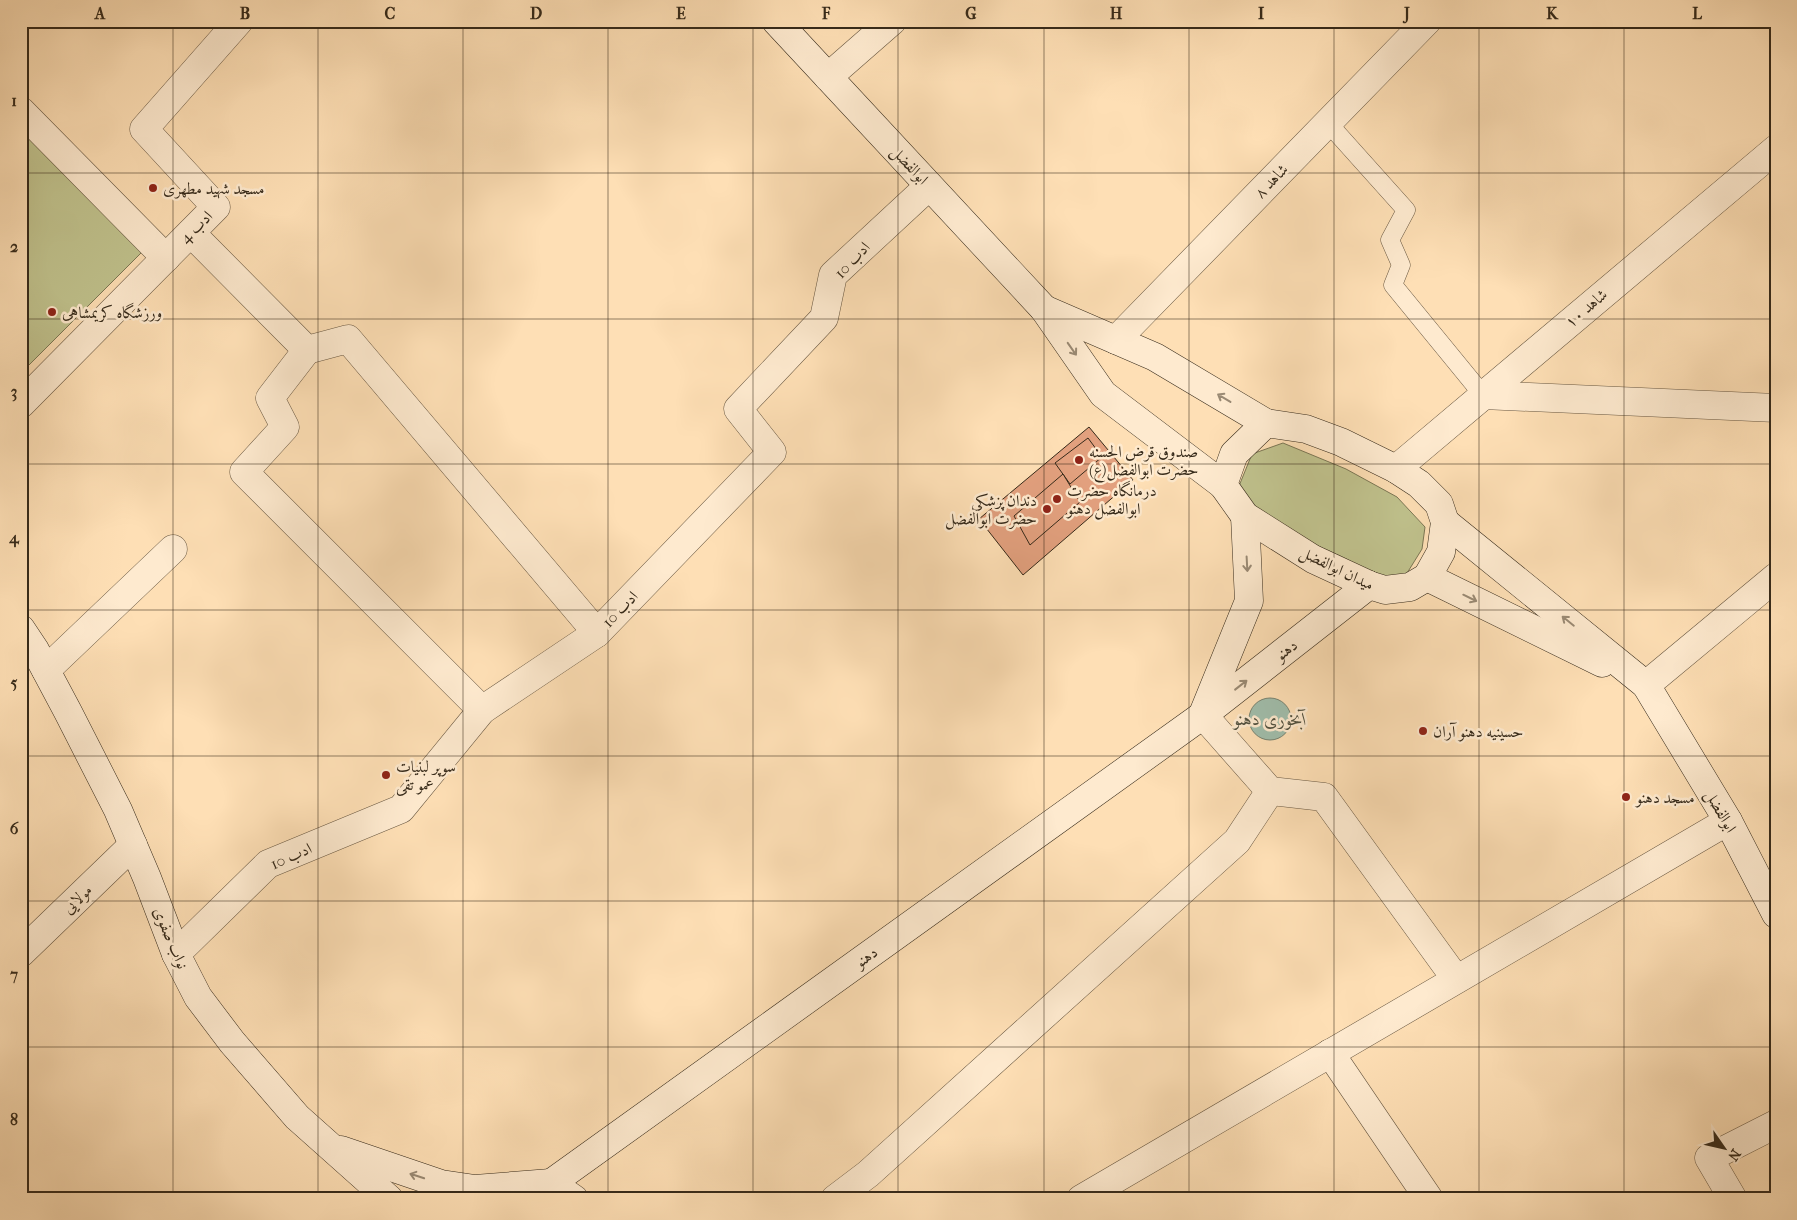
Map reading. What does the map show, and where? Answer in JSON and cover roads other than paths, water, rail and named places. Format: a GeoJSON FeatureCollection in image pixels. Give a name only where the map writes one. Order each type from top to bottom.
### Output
{"type":"FeatureCollection","features":[{"type":"Feature","properties":{"kind":"street","name":"ادب 4"},"geometry":{"type":"LineString","coordinates":[[21,404],[216,207],[144,129],[239,21]]}},
{"type":"Feature","properties":{"kind":"street","name":"ابوالفضل"},"geometry":{"type":"LineString","coordinates":[[776,21],[1044,309],[1103,394],[1223,485]]}},
{"type":"Feature","properties":{"kind":"street"},"geometry":{"type":"LineString","coordinates":[[828,77],[892,21]]}},
{"type":"Feature","properties":{"kind":"street","name":"شاهد ۸"},"geometry":{"type":"LineString","coordinates":[[1116,340],[1427,21]]}},
{"type":"Feature","properties":{"kind":"street"},"geometry":{"type":"LineString","coordinates":[[21,111],[166,258]]}},
{"type":"Feature","properties":{"kind":"street","name":"شاهد ۱۰"},"geometry":{"type":"LineString","coordinates":[[1396,468],[1776,148]]}},
{"type":"Feature","properties":{"kind":"street","name":"ادب 10"},"geometry":{"type":"LineString","coordinates":[[176,954],[268,864],[401,809],[482,710],[597,633],[772,452],[738,409],[824,318],[833,275],[929,186]]}},
{"type":"Feature","properties":{"kind":"street"},"geometry":{"type":"LineString","coordinates":[[191,233],[307,350]]}},
{"type":"Feature","properties":{"kind":"street"},"geometry":{"type":"LineString","coordinates":[[1044,309],[1155,356],[1266,423],[1306,429],[1341,442],[1396,468],[1419,484],[1439,504],[1445,522],[1441,552],[1426,577],[1646,685]]}},
{"type":"Feature","properties":{"kind":"street"},"geometry":{"type":"LineString","coordinates":[[482,710],[244,472],[285,427],[270,398],[307,350],[348,339],[597,633]]}},
{"type":"Feature","properties":{"kind":"street"},"geometry":{"type":"LineString","coordinates":[[1483,395],[1776,408]]}},
{"type":"Feature","properties":{"kind":"street"},"geometry":{"type":"LineString","coordinates":[[1223,485],[1234,454],[1266,423]]}},
{"type":"Feature","properties":{"kind":"street","name":"میدان ابوالفضل"},"geometry":{"type":"LineString","coordinates":[[1223,485],[1245,516],[1314,559],[1369,585],[1385,590],[1410,587],[1426,577]]}},
{"type":"Feature","properties":{"kind":"street"},"geometry":{"type":"LineString","coordinates":[[1245,516],[1249,601],[1203,715],[1270,791],[1324,798],[1456,979]]}},
{"type":"Feature","properties":{"kind":"street"},"geometry":{"type":"LineString","coordinates":[[1445,522],[1646,685]]}},
{"type":"Feature","properties":{"kind":"street"},"geometry":{"type":"LineString","coordinates":[[46,670],[173,549]]}},
{"type":"Feature","properties":{"kind":"street"},"geometry":{"type":"LineString","coordinates":[[1646,685],[1776,577]]}},
{"type":"Feature","properties":{"kind":"street","name":"دهنو"},"geometry":{"type":"LineString","coordinates":[[529,1199],[1203,715],[1369,585]]}},
{"type":"Feature","properties":{"kind":"street","name":"نواب صفوی"},"geometry":{"type":"LineString","coordinates":[[21,629],[46,670],[118,810],[176,954],[198,997],[232,1042],[296,1117],[388,1199]]}},
{"type":"Feature","properties":{"kind":"street","name":"ابوالفضل"},"geometry":{"type":"LineString","coordinates":[[1646,685],[1728,821],[1776,914]]}},
{"type":"Feature","properties":{"kind":"street"},"geometry":{"type":"LineString","coordinates":[[835,1199],[868,1174],[1238,841],[1270,791]]}},
{"type":"Feature","properties":{"kind":"street"},"geometry":{"type":"LineString","coordinates":[[1080,1199],[1728,821]]}},
{"type":"Feature","properties":{"kind":"street","name":"مولایی"},"geometry":{"type":"LineString","coordinates":[[21,953],[133,845]]}},
{"type":"Feature","properties":{"kind":"street"},"geometry":{"type":"LineString","coordinates":[[1330,1053],[1429,1199]]}},
{"type":"Feature","properties":{"kind":"street"},"geometry":{"type":"LineString","coordinates":[[1733,1199],[1709,1158],[1776,1124]]}},
{"type":"Feature","properties":{"kind":"street"},"geometry":{"type":"LineString","coordinates":[[329,1146],[441,1184],[476,1189],[551,1183],[574,1199]]}},
{"type":"Feature","properties":{"kind":"lane"},"geometry":{"type":"LineString","coordinates":[[1328,123],[1406,210],[1390,240],[1401,265],[1394,285],[1483,395]]}},
{"type":"Feature","properties":{"kind":"water","name":"آبخوری دهنو"},"geometry":{"type":"Polygon","coordinates":[[[1270,698],[1285,704],[1291,719],[1285,734],[1270,740],[1255,734],[1249,719],[1255,704],[1270,698]]]}},
{"type":"Feature","properties":{"kind":"place","name":"مسجد شهید مطهری"},"geometry":{"type":"Point","coordinates":[153,188]}},
{"type":"Feature","properties":{"kind":"place","name":"ورزشگاه کریمشاهی"},"geometry":{"type":"Point","coordinates":[52,312]}},
{"type":"Feature","properties":{"kind":"place","name":"صندوق قرض الحسنه حضرت ابوالفضل(ع)"},"geometry":{"type":"Point","coordinates":[1079,460]}},
{"type":"Feature","properties":{"kind":"place","name":"درمانگاه حضرت ابوالفضل دهنو"},"geometry":{"type":"Point","coordinates":[1057,499]}},
{"type":"Feature","properties":{"kind":"place","name":"دندان پزشکی حضرت ابوالفضل"},"geometry":{"type":"Point","coordinates":[1047,509]}},
{"type":"Feature","properties":{"kind":"place","name":"حسینیه دهنو آران"},"geometry":{"type":"Point","coordinates":[1423,731]}},
{"type":"Feature","properties":{"kind":"place","name":"سوپر لبنیات عمو تقی"},"geometry":{"type":"Point","coordinates":[386,775]}},
{"type":"Feature","properties":{"kind":"place","name":"مسجد دهنو"},"geometry":{"type":"Point","coordinates":[1626,797]}}]}
